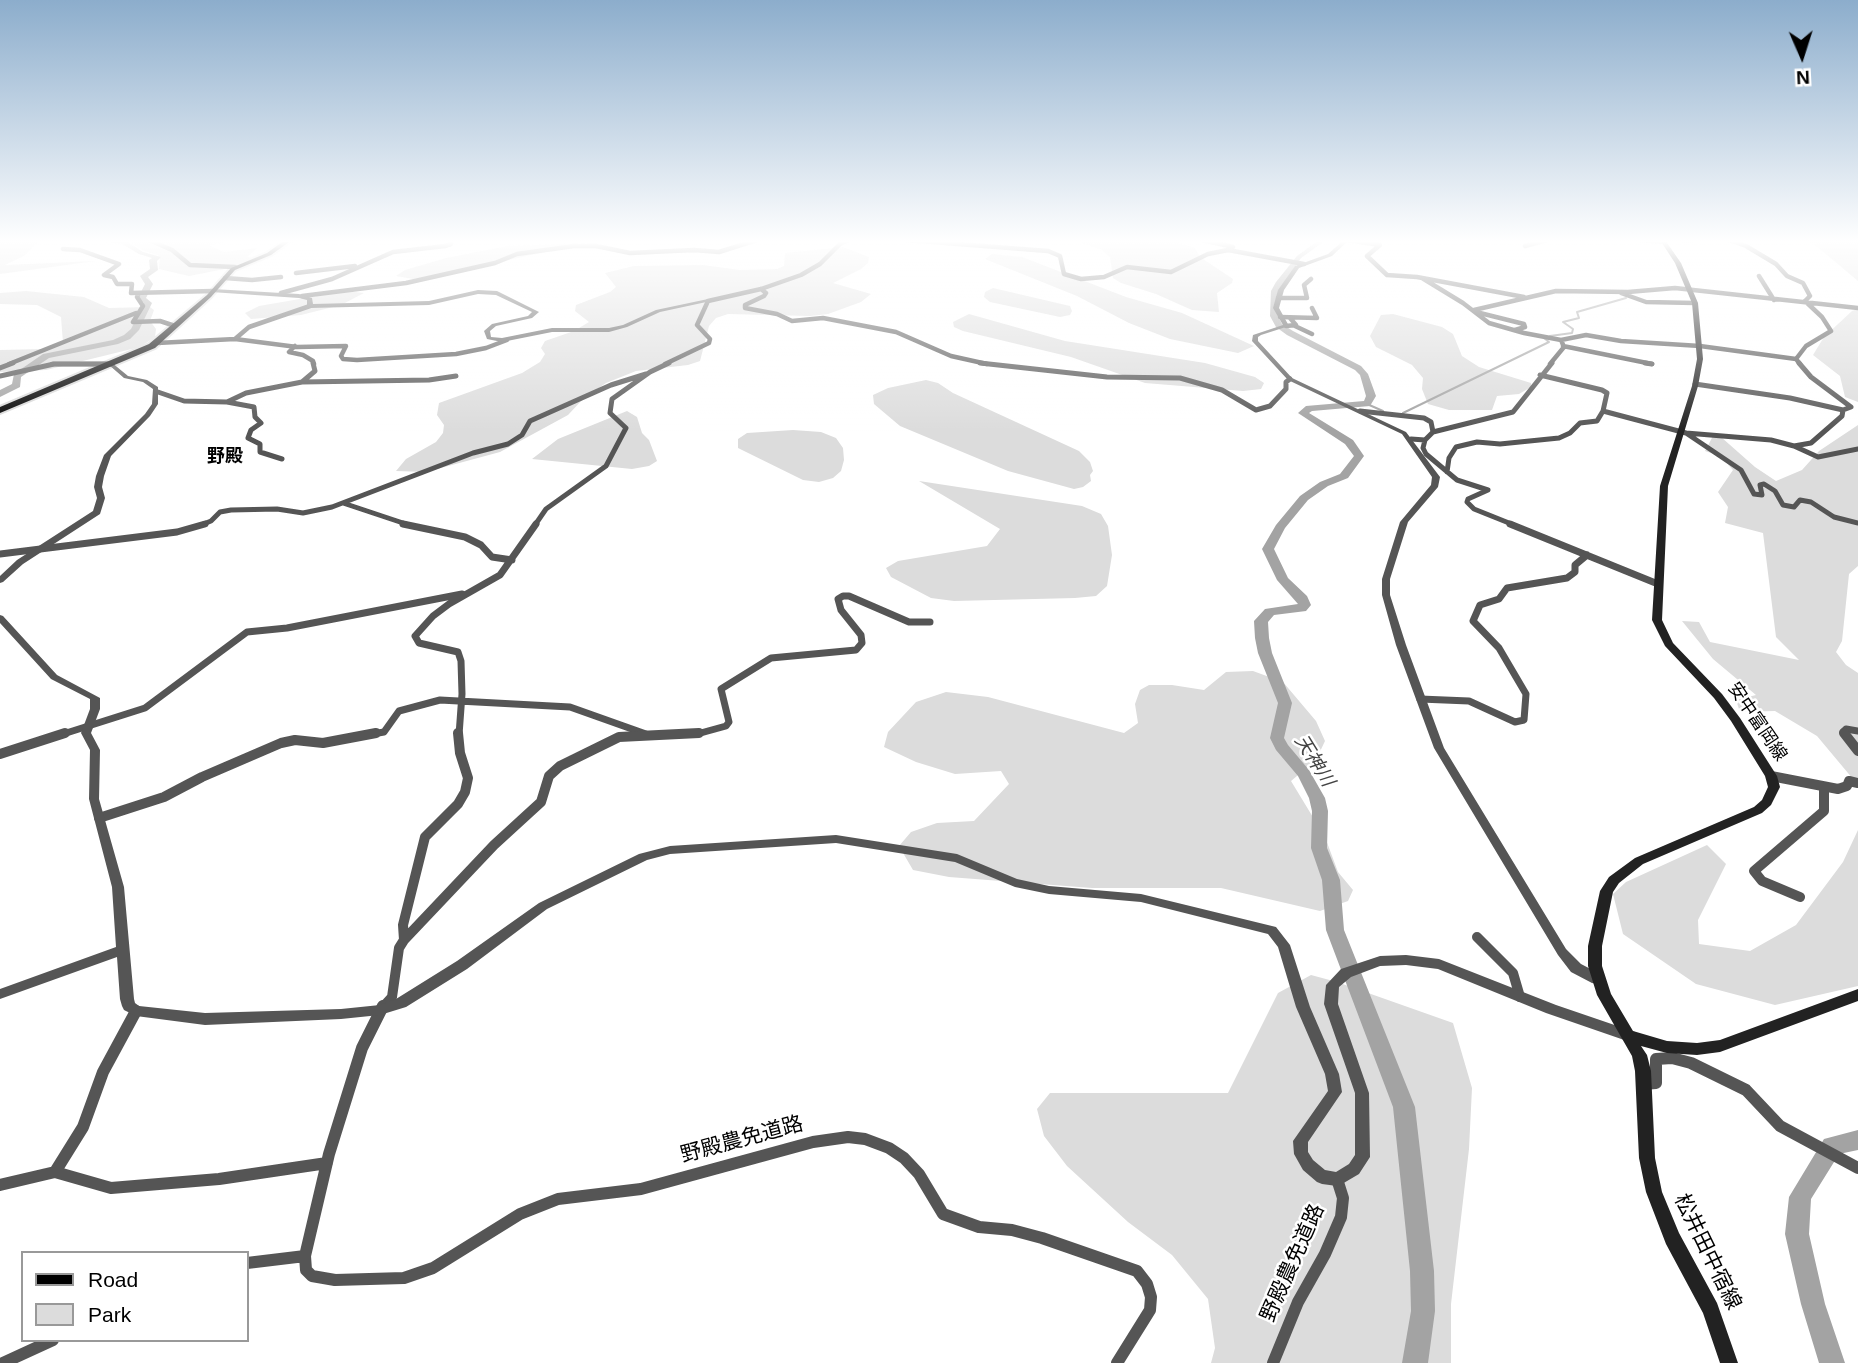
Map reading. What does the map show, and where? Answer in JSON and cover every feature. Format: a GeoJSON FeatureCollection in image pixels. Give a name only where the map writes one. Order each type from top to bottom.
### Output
{"type":"FeatureCollection","features":[{"type":"Feature","properties":{"kind":"main road"},"geometry":{"type":"LineString","coordinates":[[0,410],[157,343],[199,304]]}},
{"type":"Feature","properties":{"kind":"main road","name":"安中富岡線"},"geometry":{"type":"LineString","coordinates":[[1630,1036],[1597,979],[1595,946],[1607,891],[1614,880],[1639,861],[1758,810],[1771,796],[1774,787],[1771,776],[1727,706],[1663,636],[1657,620],[1664,486],[1683,431],[1695,384],[1700,346],[1695,304]]}},
{"type":"Feature","properties":{"kind":"main road"},"geometry":{"type":"LineString","coordinates":[[1630,1036],[1667,1047],[1698,1049],[1720,1046],[1858,995]]}},
{"type":"Feature","properties":{"kind":"main road","name":"松井田中宿線"},"geometry":{"type":"LineString","coordinates":[[1630,1036],[1639,1055],[1647,1158],[1654,1192],[1672,1238],[1711,1309],[1729,1363]]}},
{"type":"Feature","properties":{"kind":"street"},"geometry":{"type":"LineString","coordinates":[[1,375],[136,313],[143,306],[141,304]]}},
{"type":"Feature","properties":{"kind":"street"},"geometry":{"type":"LineString","coordinates":[[235,339],[249,327],[310,306],[405,304]]}},
{"type":"Feature","properties":{"kind":"street"},"geometry":{"type":"LineString","coordinates":[[507,340],[489,338],[486,331],[500,323],[530,317],[536,312],[519,304]]}},
{"type":"Feature","properties":{"kind":"street"},"geometry":{"type":"LineString","coordinates":[[157,343],[235,339],[295,346],[346,346],[341,356],[343,359],[358,360],[468,353],[507,340],[552,330],[609,330],[658,311],[695,304]]}},
{"type":"Feature","properties":{"kind":"street"},"geometry":{"type":"LineString","coordinates":[[404,940],[403,925],[425,836],[457,804],[465,792],[468,778],[460,753],[458,728],[461,661],[458,652],[415,640],[433,616],[464,593],[500,575],[546,509],[606,466],[626,428],[610,413],[612,399],[649,374],[709,343],[710,339],[697,325],[707,304]]}},
{"type":"Feature","properties":{"kind":"street"},"geometry":{"type":"LineString","coordinates":[[748,304],[745,308],[777,314],[792,321],[823,318],[896,332],[951,356],[994,366],[1107,377],[1168,376],[1222,390],[1256,410],[1270,406],[1286,389],[1286,382],[1290,379]]}},
{"type":"Feature","properties":{"kind":"street"},"geometry":{"type":"LineString","coordinates":[[1277,304],[1276,308],[1283,327]]}},
{"type":"Feature","properties":{"kind":"street"},"geometry":{"type":"LineString","coordinates":[[1463,304],[1489,323],[1513,331],[1653,364]]}},
{"type":"Feature","properties":{"kind":"street"},"geometry":{"type":"LineString","coordinates":[[1475,311],[1505,304]]}},
{"type":"Feature","properties":{"kind":"street"},"geometry":{"type":"LineString","coordinates":[[1799,304],[1858,308]]}},
{"type":"Feature","properties":{"kind":"street"},"geometry":{"type":"LineString","coordinates":[[1796,359],[1806,346],[1831,331],[1822,317],[1808,305]]}},
{"type":"Feature","properties":{"kind":"street"},"geometry":{"type":"LineString","coordinates":[[1280,317],[1317,318],[1312,308]]}},
{"type":"Feature","properties":{"kind":"street"},"geometry":{"type":"LineString","coordinates":[[1475,311],[1524,324],[1525,327],[1513,331]]}},
{"type":"Feature","properties":{"kind":"street"},"geometry":{"type":"LineString","coordinates":[[136,313],[133,323],[160,321],[175,326]]}},
{"type":"Feature","properties":{"kind":"street"},"geometry":{"type":"LineString","coordinates":[[1290,318],[1295,326]]}},
{"type":"Feature","properties":{"kind":"street"},"geometry":{"type":"LineString","coordinates":[[1312,334],[1295,326],[1259,334],[1254,338],[1290,379],[1410,439],[1425,440]]}},
{"type":"Feature","properties":{"kind":"street"},"geometry":{"type":"LineString","coordinates":[[1658,584],[1474,509],[1467,502],[1468,499],[1487,492],[1488,489],[1457,480],[1426,454],[1423,448],[1425,440],[1433,432],[1513,412],[1562,343],[1586,335],[1796,359],[1811,377],[1851,407],[1843,410],[1790,398],[1695,384]]}},
{"type":"Feature","properties":{"kind":"street"},"geometry":{"type":"LineString","coordinates":[[295,346],[289,352],[313,360],[315,371],[302,383]]}},
{"type":"Feature","properties":{"kind":"street"},"geometry":{"type":"LineString","coordinates":[[1,375],[54,363],[111,364],[126,377],[151,384],[158,392],[184,401],[227,402],[254,407],[255,417],[261,423],[251,430],[248,438],[260,444],[260,452],[282,459]]}},
{"type":"Feature","properties":{"kind":"street"},"geometry":{"type":"LineString","coordinates":[[0,554],[177,532],[195,528],[211,521],[219,512],[231,510],[277,509],[303,513],[343,503],[474,453],[508,444],[522,435],[530,421],[619,382],[649,374]]}},
{"type":"Feature","properties":{"kind":"street"},"geometry":{"type":"LineString","coordinates":[[1447,472],[1449,458],[1456,447],[1477,442],[1500,444],[1559,438],[1570,433],[1580,423],[1597,421],[1603,411],[1607,393],[1540,375]]}},
{"type":"Feature","properties":{"kind":"street"},"geometry":{"type":"LineString","coordinates":[[227,402],[246,393],[302,383],[429,380],[456,376]]}},
{"type":"Feature","properties":{"kind":"street"},"geometry":{"type":"LineString","coordinates":[[0,580],[39,550],[97,512],[101,498],[98,487],[100,476],[108,455],[148,415],[158,392]]}},
{"type":"Feature","properties":{"kind":"street"},"geometry":{"type":"LineString","coordinates":[[1351,408],[1424,418],[1431,422],[1433,432]]}},
{"type":"Feature","properties":{"kind":"street"},"geometry":{"type":"LineString","coordinates":[[1794,446],[1811,443],[1842,416],[1843,410]]}},
{"type":"Feature","properties":{"kind":"street"},"geometry":{"type":"LineString","coordinates":[[1603,411],[1683,431],[1729,434],[1794,446],[1818,457],[1858,449]]}},
{"type":"Feature","properties":{"kind":"street"},"geometry":{"type":"LineString","coordinates":[[1683,431],[1741,470],[1754,494],[1762,495],[1759,485],[1764,484],[1775,491],[1783,505],[1794,507],[1800,500],[1811,502],[1834,517],[1858,523]]}},
{"type":"Feature","properties":{"kind":"street"},"geometry":{"type":"LineString","coordinates":[[1410,439],[1437,480],[1400,530],[1386,587],[1388,604],[1420,699],[1439,748],[1562,952],[1576,968],[1597,979]]}},
{"type":"Feature","properties":{"kind":"street"},"geometry":{"type":"LineString","coordinates":[[343,503],[419,529],[465,537],[481,545],[492,557],[512,561]]}},
{"type":"Feature","properties":{"kind":"street"},"geometry":{"type":"LineString","coordinates":[[1420,699],[1469,701],[1515,722],[1524,720],[1525,694],[1519,681],[1499,648],[1473,621],[1480,605],[1499,599],[1507,587],[1567,578],[1575,572],[1574,565],[1587,555]]}},
{"type":"Feature","properties":{"kind":"street"},"geometry":{"type":"LineString","coordinates":[[0,754],[145,708],[164,697],[247,632],[287,628],[464,593]]}},
{"type":"Feature","properties":{"kind":"street"},"geometry":{"type":"LineString","coordinates":[[248,1263],[305,1256],[327,1163],[362,1048],[380,1010],[392,997],[399,948],[494,845],[541,802],[549,776],[606,741],[619,737],[697,734],[726,726],[729,722],[721,689],[771,658],[856,650],[862,643],[861,635],[841,610],[838,599],[843,596],[849,596],[909,622],[930,622]]}},
{"type":"Feature","properties":{"kind":"street"},"geometry":{"type":"LineString","coordinates":[[0,618],[54,677],[95,698],[95,709],[86,726],[86,733],[94,750],[93,783],[99,818],[118,887],[127,999],[129,1006],[136,1011],[205,1018],[341,1014],[380,1010],[401,1003],[462,965],[543,906],[652,854],[716,846],[836,839],[957,858],[1015,883],[1049,890],[1141,898],[1272,930],[1284,945],[1303,1007],[1332,1074],[1335,1093],[1300,1141],[1301,1154],[1308,1165],[1322,1177],[1337,1179],[1354,1169],[1362,1157],[1362,1093],[1331,1004],[1332,985],[1346,973],[1365,965],[1406,960],[1440,964],[1520,997],[1630,1036]]}},
{"type":"Feature","properties":{"kind":"street"},"geometry":{"type":"LineString","coordinates":[[99,818],[164,797],[202,777],[281,743],[295,740],[323,743],[384,732],[399,711],[426,702],[461,700],[570,707],[646,734]]}},
{"type":"Feature","properties":{"kind":"street"},"geometry":{"type":"LineString","coordinates":[[1858,731],[1846,729],[1843,732],[1858,751]]}},
{"type":"Feature","properties":{"kind":"street"},"geometry":{"type":"LineString","coordinates":[[1771,776],[1838,789],[1847,786],[1849,781],[1858,783]]}},
{"type":"Feature","properties":{"kind":"street"},"geometry":{"type":"LineString","coordinates":[[1800,897],[1762,881],[1754,871],[1824,811],[1824,787]]}},
{"type":"Feature","properties":{"kind":"street"},"geometry":{"type":"LineString","coordinates":[[1477,937],[1513,973],[1520,997]]}},
{"type":"Feature","properties":{"kind":"street"},"geometry":{"type":"LineString","coordinates":[[0,994],[124,949]]}},
{"type":"Feature","properties":{"kind":"street"},"geometry":{"type":"LineString","coordinates":[[54,1172],[83,1127],[103,1072],[136,1011]]}},
{"type":"Feature","properties":{"kind":"street"},"geometry":{"type":"LineString","coordinates":[[1643,1084],[1656,1083],[1656,1059],[1672,1058],[1691,1063],[1746,1090],[1775,1123],[1858,1168]]}},
{"type":"Feature","properties":{"kind":"street","name":"野殿農免道路"},"geometry":{"type":"LineString","coordinates":[[305,1256],[306,1270],[320,1278],[404,1278],[433,1268],[520,1214],[558,1199],[641,1189],[813,1142],[848,1137],[865,1139],[889,1148],[904,1158],[919,1174],[943,1214],[970,1225],[1012,1230],[1042,1238],[1137,1271],[1147,1284],[1151,1297],[1150,1310],[1117,1363]]}},
{"type":"Feature","properties":{"kind":"street"},"geometry":{"type":"LineString","coordinates":[[0,1185],[54,1172],[111,1188],[219,1179],[327,1163]]}},
{"type":"Feature","properties":{"kind":"street","name":"野殿農免道路"},"geometry":{"type":"LineString","coordinates":[[1273,1363],[1298,1302],[1325,1254],[1341,1217],[1343,1198],[1337,1179]]}},
{"type":"Feature","properties":{"kind":"street"},"geometry":{"type":"LineString","coordinates":[[3,1363],[49,1342]]}},
{"type":"Feature","properties":{"kind":"green space"},"geometry":{"type":"Polygon","coordinates":[[[0,304],[99,304],[109,308],[150,307],[154,310],[150,321],[156,329],[155,337],[140,347],[46,370],[0,372],[0,350],[45,349],[63,343],[61,317],[37,305],[0,304]]]}},
{"type":"Feature","properties":{"kind":"green space"},"geometry":{"type":"Polygon","coordinates":[[[344,304],[301,315],[251,319],[245,313],[259,306],[344,304]]]}},
{"type":"Feature","properties":{"kind":"green space"},"geometry":{"type":"Polygon","coordinates":[[[857,304],[828,314],[810,316],[728,314],[716,318],[709,326],[700,361],[636,371],[606,383],[583,399],[568,415],[500,452],[426,472],[396,471],[406,459],[436,442],[443,433],[444,425],[437,415],[439,403],[522,373],[540,362],[545,354],[541,348],[545,341],[574,331],[589,322],[575,311],[576,305],[857,304]]]}},
{"type":"Feature","properties":{"kind":"green space"},"geometry":{"type":"Polygon","coordinates":[[[997,304],[1070,306],[1070,315],[1060,317],[997,304]]]}},
{"type":"Feature","properties":{"kind":"green space"},"geometry":{"type":"Polygon","coordinates":[[[1092,304],[1149,304],[1182,313],[1254,346],[1238,353],[1170,339],[1129,323],[1092,304]]]}},
{"type":"Feature","properties":{"kind":"green space"},"geometry":{"type":"Polygon","coordinates":[[[1178,304],[1218,304],[1219,312],[1192,310],[1178,304]]]}},
{"type":"Feature","properties":{"kind":"green space"},"geometry":{"type":"Polygon","coordinates":[[[1858,309],[1858,402],[1845,397],[1840,376],[1813,355],[1824,337],[1852,311],[1858,309]]]}},
{"type":"Feature","properties":{"kind":"green space"},"geometry":{"type":"Polygon","coordinates":[[[969,314],[1065,341],[1205,363],[1255,377],[1264,383],[1261,389],[1243,391],[1145,383],[1071,357],[954,327],[953,322],[969,314]]]}},
{"type":"Feature","properties":{"kind":"green space"},"geometry":{"type":"Polygon","coordinates":[[[1393,314],[1442,327],[1453,334],[1462,356],[1479,367],[1531,383],[1531,387],[1519,394],[1497,396],[1492,410],[1449,410],[1428,404],[1422,389],[1423,378],[1412,365],[1376,347],[1370,336],[1381,315],[1393,314]]]}},
{"type":"Feature","properties":{"kind":"green space"},"geometry":{"type":"Polygon","coordinates":[[[926,380],[938,383],[953,393],[1079,451],[1090,462],[1093,471],[1090,475],[1091,481],[1074,489],[1008,471],[900,426],[874,404],[873,395],[888,388],[926,380]]]}},
{"type":"Feature","properties":{"kind":"green space"},"geometry":{"type":"Polygon","coordinates":[[[627,411],[637,417],[642,433],[649,440],[657,461],[649,466],[632,469],[532,459],[558,439],[627,411]]]}},
{"type":"Feature","properties":{"kind":"green space"},"geometry":{"type":"Polygon","coordinates":[[[1858,425],[1858,566],[1849,574],[1842,641],[1836,652],[1846,665],[1858,673],[1858,785],[1817,736],[1775,711],[1740,712],[1736,700],[1756,695],[1713,659],[1682,621],[1699,622],[1710,642],[1799,660],[1776,637],[1763,533],[1725,523],[1728,507],[1718,492],[1733,470],[1720,456],[1705,451],[1713,436],[1721,437],[1755,467],[1776,481],[1802,470],[1819,451],[1858,425]]]}},
{"type":"Feature","properties":{"kind":"green space"},"geometry":{"type":"Polygon","coordinates":[[[793,430],[821,432],[836,438],[843,448],[841,471],[833,478],[819,482],[803,480],[738,448],[738,439],[747,433],[793,430]]]}},
{"type":"Feature","properties":{"kind":"green space"},"geometry":{"type":"Polygon","coordinates":[[[919,481],[1082,506],[1101,514],[1108,526],[1112,555],[1107,586],[1096,596],[954,601],[931,598],[891,577],[886,568],[898,561],[987,546],[1000,529],[919,481]]]}},
{"type":"Feature","properties":{"kind":"green space"},"geometry":{"type":"Polygon","coordinates":[[[1253,671],[1283,682],[1316,721],[1325,741],[1316,760],[1291,781],[1325,837],[1338,872],[1353,890],[1348,901],[1320,911],[1221,888],[1092,888],[949,877],[913,870],[899,846],[911,832],[937,823],[974,821],[1009,784],[1001,771],[955,774],[916,762],[884,747],[888,732],[916,702],[946,692],[988,697],[1124,733],[1138,723],[1135,704],[1140,690],[1149,685],[1204,690],[1226,672],[1253,671]]]}},
{"type":"Feature","properties":{"kind":"green space"},"geometry":{"type":"Polygon","coordinates":[[[1858,830],[1858,986],[1775,1005],[1696,984],[1623,934],[1613,894],[1626,882],[1707,845],[1726,864],[1698,920],[1699,944],[1750,951],[1796,925],[1843,862],[1858,830]]]}},
{"type":"Feature","properties":{"kind":"green space"},"geometry":{"type":"Polygon","coordinates":[[[1311,975],[1453,1023],[1472,1088],[1469,1149],[1451,1304],[1451,1363],[1211,1363],[1215,1348],[1208,1299],[1172,1255],[1128,1222],[1067,1166],[1044,1136],[1037,1109],[1050,1093],[1228,1093],[1278,993],[1311,975]]]}},
{"type":"Feature","properties":{"kind":"waterway"},"geometry":{"type":"LineString","coordinates":[[0,394],[17,385],[17,376],[46,356],[115,342],[127,337],[135,330],[148,304]]}},
{"type":"Feature","properties":{"kind":"waterway","name":"天神川"},"geometry":{"type":"LineString","coordinates":[[1274,304],[1274,316],[1279,325],[1358,368],[1364,374],[1371,396],[1367,404],[1309,408],[1303,413],[1349,442],[1359,456],[1344,476],[1324,484],[1304,498],[1280,527],[1268,549],[1269,555],[1283,580],[1303,599],[1305,605],[1301,608],[1270,612],[1261,621],[1265,653],[1285,703],[1277,738],[1281,747],[1304,774],[1317,798],[1320,811],[1319,848],[1331,880],[1335,930],[1404,1107],[1422,1271],[1423,1311],[1415,1363]]}},
{"type":"Feature","properties":{"kind":"waterway"},"geometry":{"type":"LineString","coordinates":[[1550,336],[1572,333],[1573,329],[1563,322],[1579,318],[1577,312],[1606,304]]}},
{"type":"Feature","properties":{"kind":"waterway"},"geometry":{"type":"LineString","coordinates":[[1403,413],[1549,342],[1544,338]]}},
{"type":"Feature","properties":{"kind":"waterway"},"geometry":{"type":"LineString","coordinates":[[1367,404],[1383,411]]}},
{"type":"Feature","properties":{"kind":"waterway"},"geometry":{"type":"LineString","coordinates":[[1832,1363],[1813,1304],[1797,1234],[1800,1197],[1832,1146],[1858,1140]]}},
{"type":"Feature","properties":{"kind":"district","name":"野殿"},"geometry":{"type":"Point","coordinates":[225,457]}}]}
